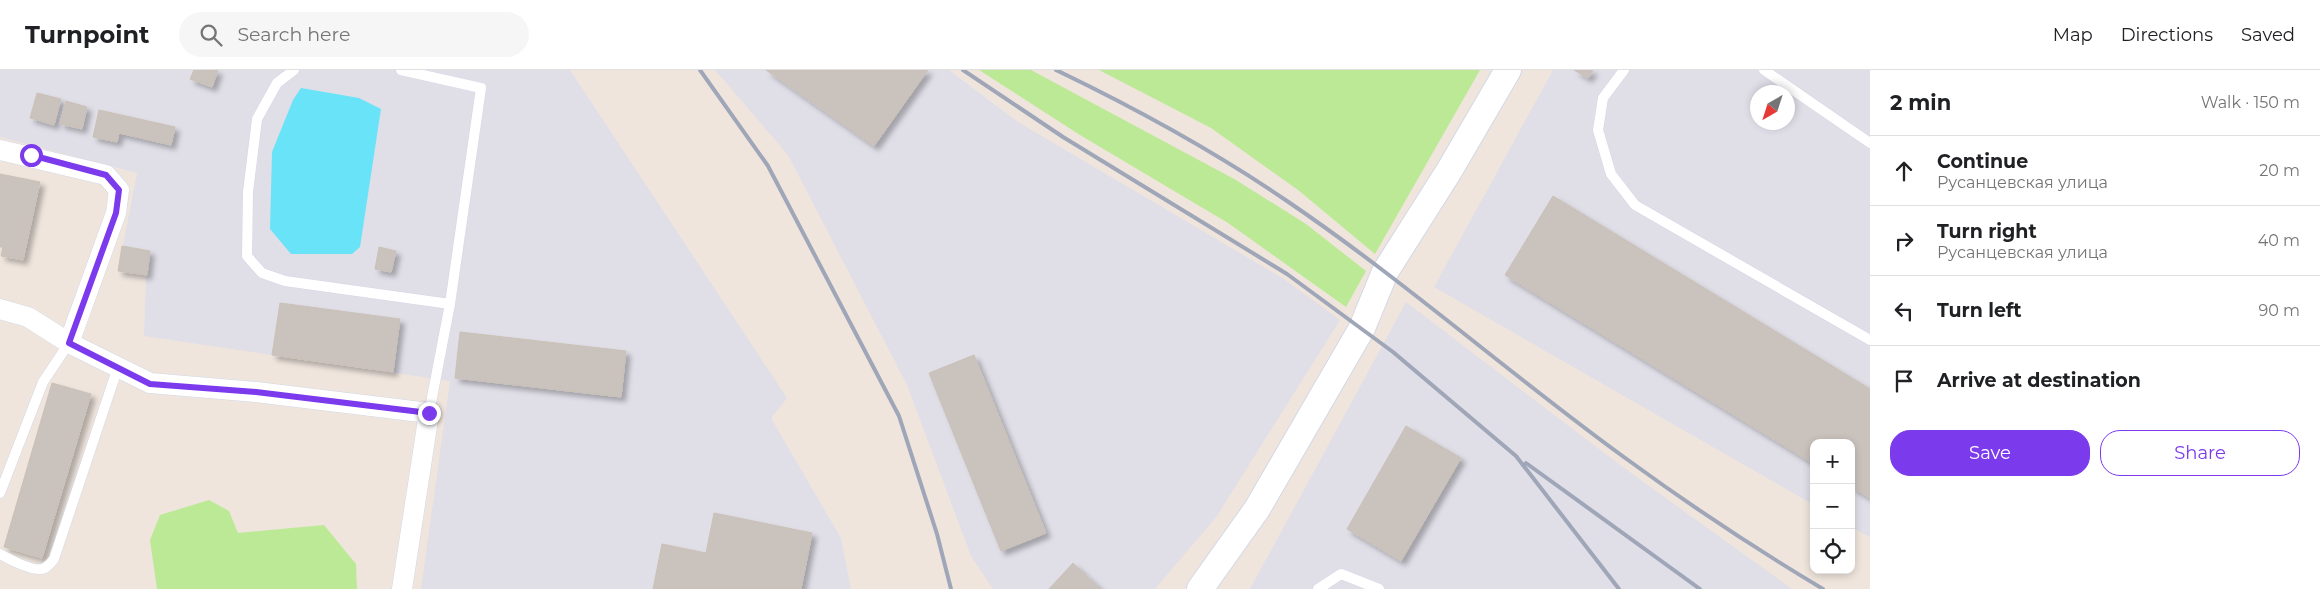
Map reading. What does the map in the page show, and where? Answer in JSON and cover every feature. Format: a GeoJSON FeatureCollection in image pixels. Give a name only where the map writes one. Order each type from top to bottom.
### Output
{"type":"FeatureCollection","features":[{"type":"Feature","properties":{"kind":"street"},"geometry":{"type":"LineString","coordinates":[[1200,589],[1257,509],[1362,328],[1385,272],[1449,172],[1508,70]]}},
{"type":"Feature","properties":{"kind":"street"},"geometry":{"type":"LineString","coordinates":[[0,150],[31,155],[106,175],[119,190],[116,213],[69,343]]}},
{"type":"Feature","properties":{"kind":"street"},"geometry":{"type":"LineString","coordinates":[[0,309],[28,317],[69,343],[150,384],[256,392],[429,413],[402,589]]}},
{"type":"Feature","properties":{"kind":"lane"},"geometry":{"type":"LineString","coordinates":[[294,70],[277,83],[257,119],[248,192],[247,256],[262,273],[285,281],[450,304]]}},
{"type":"Feature","properties":{"kind":"lane"},"geometry":{"type":"LineString","coordinates":[[401,70],[480,88],[450,304],[429,413]]}},
{"type":"Feature","properties":{"kind":"lane"},"geometry":{"type":"LineString","coordinates":[[1624,70],[1603,98],[1598,130],[1611,174],[1634,205],[1870,340]]}},
{"type":"Feature","properties":{"kind":"lane"},"geometry":{"type":"LineString","coordinates":[[1764,70],[1870,143]]}},
{"type":"Feature","properties":{"kind":"lane"},"geometry":{"type":"LineString","coordinates":[[0,493],[43,382],[69,343]]}},
{"type":"Feature","properties":{"kind":"lane"},"geometry":{"type":"LineString","coordinates":[[0,554],[13,562],[38,569],[45,568],[54,560],[118,367]]}},
{"type":"Feature","properties":{"kind":"lane"},"geometry":{"type":"LineString","coordinates":[[1318,589],[1341,574],[1379,589]]}},
{"type":"Feature","properties":{"kind":"shaded area"},"geometry":{"type":"Polygon","coordinates":[[[0,70],[570,70],[787,398],[771,418],[841,538],[851,589],[421,589],[450,381],[144,336],[146,276],[118,271],[137,173],[0,137],[0,70]]]}},
{"type":"Feature","properties":{"kind":"shaded area"},"geometry":{"type":"Polygon","coordinates":[[[715,70],[949,70],[1018,122],[1284,279],[1340,320],[1217,516],[1155,589],[993,589],[971,556],[907,385],[788,155],[715,70]]]}},
{"type":"Feature","properties":{"kind":"shaded area"},"geometry":{"type":"Polygon","coordinates":[[[1553,70],[1870,70],[1870,537],[1855,529],[1855,439],[1810,439],[1810,503],[1434,287],[1553,70]]]}},
{"type":"Feature","properties":{"kind":"shaded area"},"geometry":{"type":"Polygon","coordinates":[[[1406,302],[1620,465],[1792,589],[1250,589],[1406,302]]]}},
{"type":"Feature","properties":{"kind":"green space"},"geometry":{"type":"Polygon","coordinates":[[[979,70],[1031,70],[1236,180],[1306,224],[1366,271],[1346,307],[1228,223],[1080,135],[979,70]]]}},
{"type":"Feature","properties":{"kind":"green space"},"geometry":{"type":"Polygon","coordinates":[[[1099,70],[1480,70],[1375,254],[1298,190],[1211,128],[1099,70]]]}},
{"type":"Feature","properties":{"kind":"green space"},"geometry":{"type":"Polygon","coordinates":[[[209,500],[229,511],[238,533],[324,525],[356,564],[357,589],[157,589],[150,540],[160,515],[209,500]]]}},
{"type":"Feature","properties":{"kind":"water"},"geometry":{"type":"Polygon","coordinates":[[[301,88],[359,98],[381,109],[360,247],[352,254],[291,254],[270,229],[272,152],[293,100],[301,88]]]}},
{"type":"Feature","properties":{"kind":"building"},"geometry":{"type":"Polygon","coordinates":[[[194,70],[218,70],[212,87],[190,79],[194,70]]]}},
{"type":"Feature","properties":{"kind":"building"},"geometry":{"type":"Polygon","coordinates":[[[766,70],[928,70],[874,146],[766,70]]]}},
{"type":"Feature","properties":{"kind":"building"},"geometry":{"type":"Polygon","coordinates":[[[1574,70],[1593,70],[1588,78],[1574,70]]]}},
{"type":"Feature","properties":{"kind":"building"},"geometry":{"type":"Polygon","coordinates":[[[37,93],[61,99],[54,125],[30,118],[37,93]]]}},
{"type":"Feature","properties":{"kind":"building"},"geometry":{"type":"Polygon","coordinates":[[[66,101],[87,107],[82,129],[60,124],[66,101]]]}},
{"type":"Feature","properties":{"kind":"building"},"geometry":{"type":"Polygon","coordinates":[[[99,110],[175,127],[171,145],[119,133],[117,142],[93,137],[99,110]]]}},
{"type":"Feature","properties":{"kind":"building"},"geometry":{"type":"Polygon","coordinates":[[[0,174],[40,182],[23,260],[1,256],[3,247],[0,247],[0,174]]]}},
{"type":"Feature","properties":{"kind":"building"},"geometry":{"type":"Polygon","coordinates":[[[1553,196],[1870,389],[1870,498],[1855,489],[1855,439],[1810,439],[1810,462],[1505,275],[1553,196]]]}},
{"type":"Feature","properties":{"kind":"building"},"geometry":{"type":"Polygon","coordinates":[[[122,246],[150,251],[147,275],[118,271],[122,246]]]}},
{"type":"Feature","properties":{"kind":"building"},"geometry":{"type":"Polygon","coordinates":[[[379,247],[396,251],[391,272],[375,269],[379,247]]]}},
{"type":"Feature","properties":{"kind":"building"},"geometry":{"type":"Polygon","coordinates":[[[280,303],[400,319],[393,372],[272,355],[280,303]]]}},
{"type":"Feature","properties":{"kind":"building"},"geometry":{"type":"Polygon","coordinates":[[[460,332],[626,351],[621,397],[455,378],[460,332]]]}},
{"type":"Feature","properties":{"kind":"building"},"geometry":{"type":"Polygon","coordinates":[[[974,355],[1046,533],[1001,551],[929,373],[974,355]]]}},
{"type":"Feature","properties":{"kind":"building"},"geometry":{"type":"Polygon","coordinates":[[[52,383],[91,394],[42,558],[4,547],[52,383]]]}},
{"type":"Feature","properties":{"kind":"building"},"geometry":{"type":"Polygon","coordinates":[[[1406,426],[1461,458],[1401,561],[1347,529],[1406,426]]]}},
{"type":"Feature","properties":{"kind":"building"},"geometry":{"type":"Polygon","coordinates":[[[714,513],[812,533],[801,589],[653,589],[662,544],[706,553],[714,513]]]}},
{"type":"Feature","properties":{"kind":"building"},"geometry":{"type":"Polygon","coordinates":[[[1073,563],[1101,589],[1049,589],[1073,563]]]}},
{"type":"Feature","properties":{"kind":"railway"},"geometry":{"type":"LineString","coordinates":[[700,70],[768,166],[899,416],[937,534],[951,589]]}},
{"type":"Feature","properties":{"kind":"railway"},"geometry":{"type":"LineString","coordinates":[[963,70],[1063,137],[1287,274],[1393,352],[1516,456],[1619,589]]}},
{"type":"Feature","properties":{"kind":"railway"},"geometry":{"type":"LineString","coordinates":[[1056,70],[1174,131],[1287,201],[1374,264],[1628,460],[1724,527],[1823,589]]}},
{"type":"Feature","properties":{"kind":"railway"},"geometry":{"type":"LineString","coordinates":[[1526,463],[1700,589]]}},
{"type":"Feature","properties":{"kind":"route"},"geometry":{"type":"LineString","coordinates":[[31,155],[106,175],[119,190],[116,213],[69,343],[150,384],[256,392],[429,413]]}}]}
